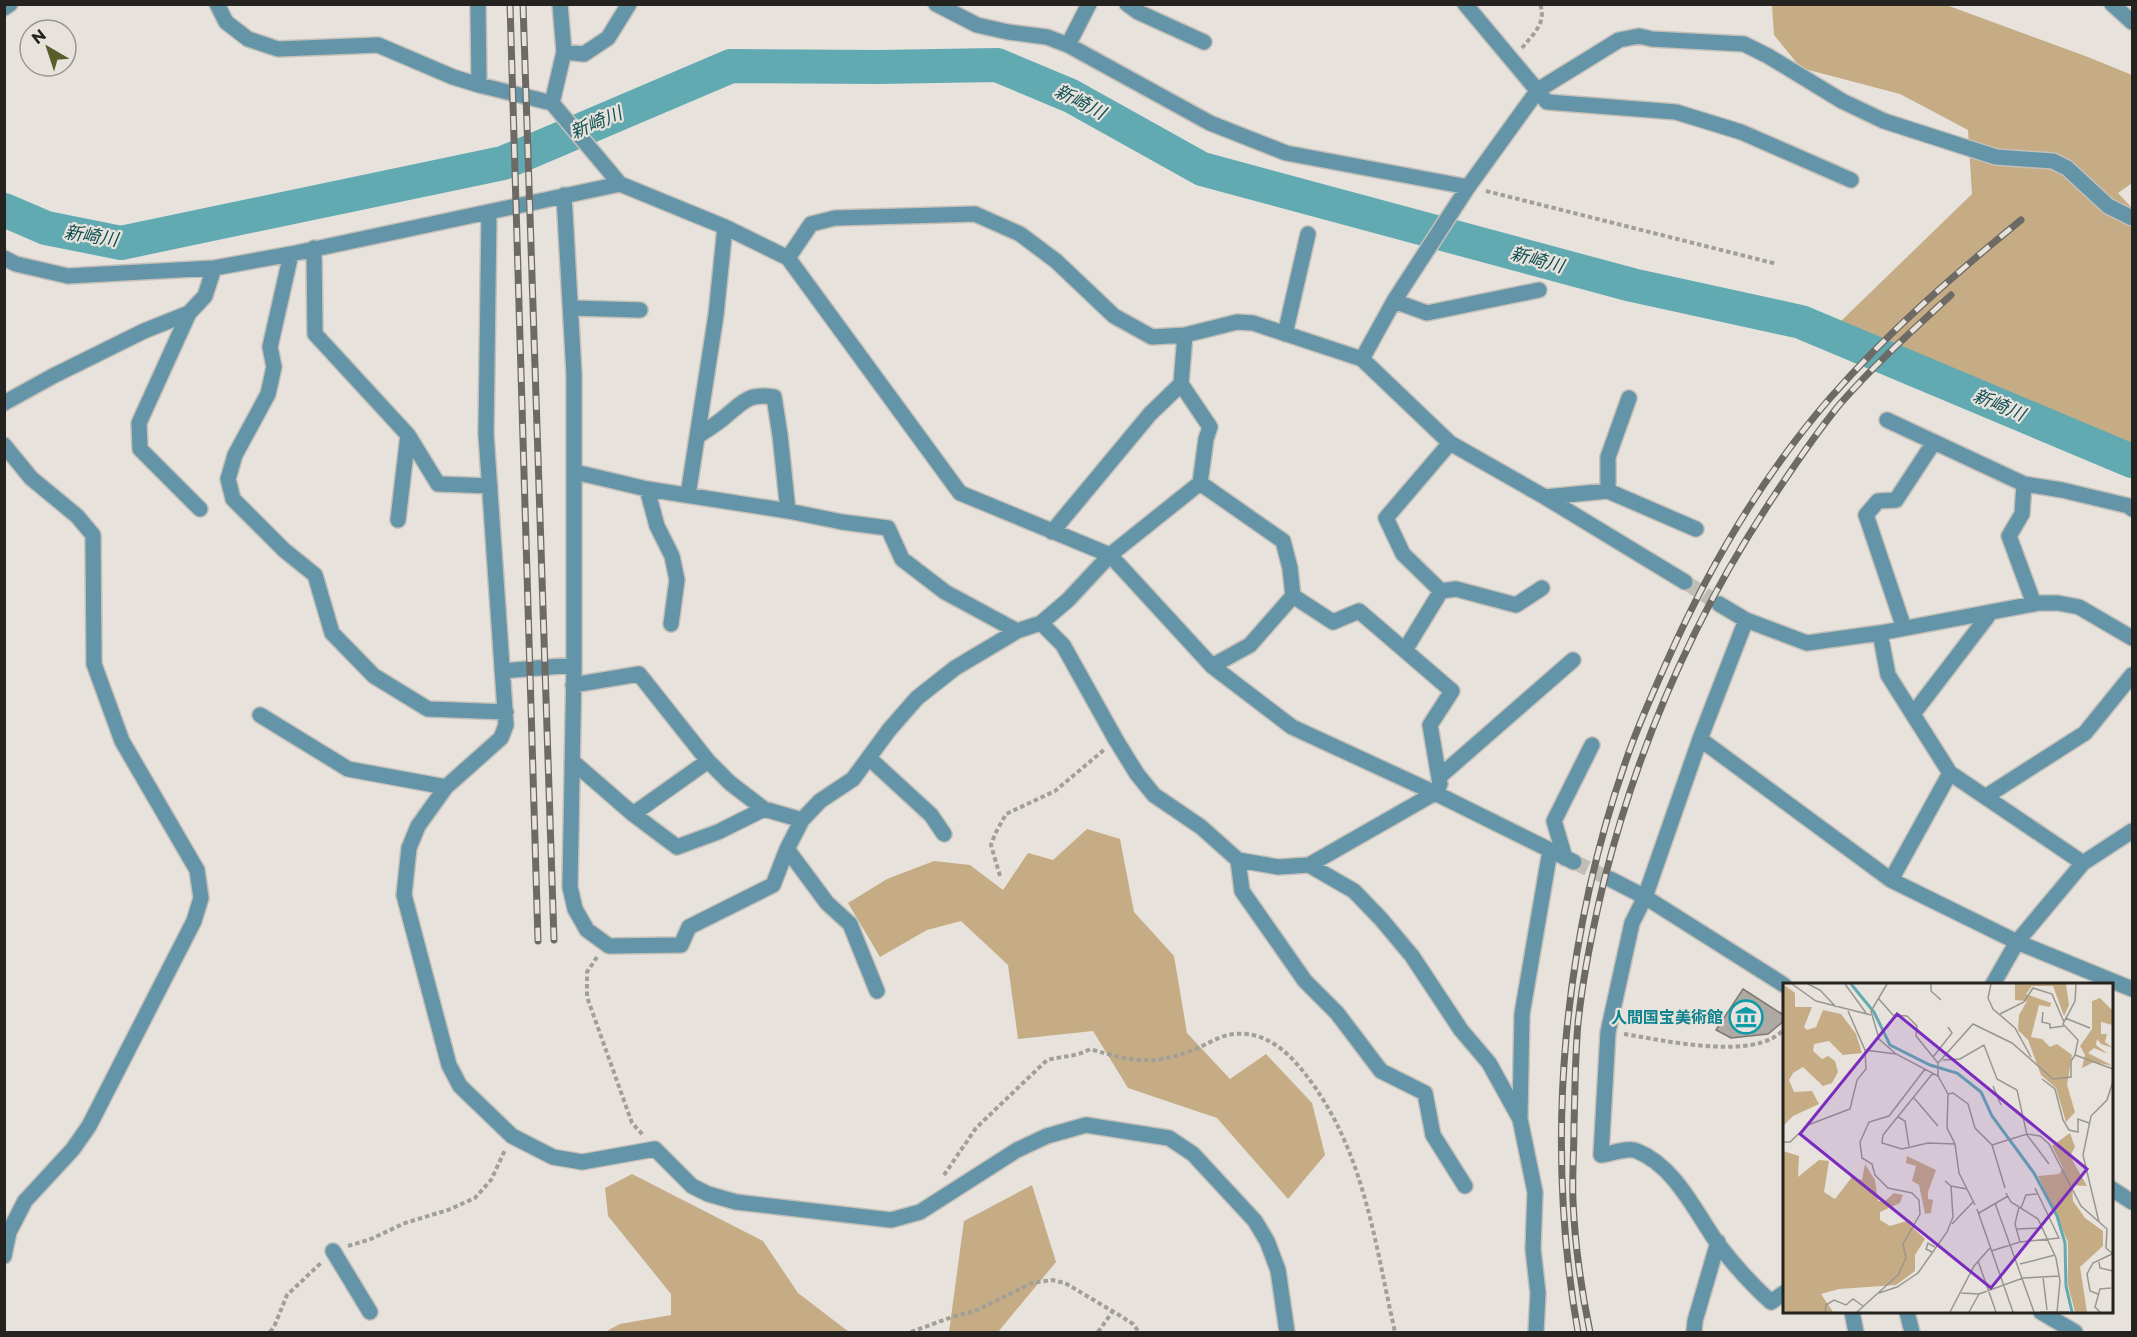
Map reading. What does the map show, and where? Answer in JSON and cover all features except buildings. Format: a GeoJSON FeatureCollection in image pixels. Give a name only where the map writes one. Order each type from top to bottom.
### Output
{"type":"FeatureCollection","features":[{"type":"Feature","properties":{"kind":"street"},"geometry":{"type":"LineString","coordinates":[[4,8],[10,4]]}},
{"type":"Feature","properties":{"kind":"street"},"geometry":{"type":"LineString","coordinates":[[217,4],[225,22],[248,39],[278,49],[378,45],[453,77],[556,108],[620,184],[724,227],[788,258],[960,493],[1110,555],[1212,666],[1292,727],[1570,860],[1554,821],[1592,744]]}},
{"type":"Feature","properties":{"kind":"street"},"geometry":{"type":"LineString","coordinates":[[478,4],[479,85]]}},
{"type":"Feature","properties":{"kind":"street"},"geometry":{"type":"LineString","coordinates":[[556,108],[564,52],[560,4]]}},
{"type":"Feature","properties":{"kind":"street"},"geometry":{"type":"LineString","coordinates":[[564,52],[584,54],[609,38],[629,4]]}},
{"type":"Feature","properties":{"kind":"street"},"geometry":{"type":"LineString","coordinates":[[936,4],[977,25],[1047,37],[1068,45],[1210,123],[1286,153],[1468,187]]}},
{"type":"Feature","properties":{"kind":"street"},"geometry":{"type":"LineString","coordinates":[[1068,45],[1089,4]]}},
{"type":"Feature","properties":{"kind":"street"},"geometry":{"type":"LineString","coordinates":[[1127,4],[1138,12],[1204,42]]}},
{"type":"Feature","properties":{"kind":"street"},"geometry":{"type":"LineString","coordinates":[[1465,4],[1547,102],[1676,112],[1741,132],[1851,180]]}},
{"type":"Feature","properties":{"kind":"street"},"geometry":{"type":"LineString","coordinates":[[2112,4],[2133,22]]}},
{"type":"Feature","properties":{"kind":"street"},"geometry":{"type":"LineString","coordinates":[[1362,359],[1394,301],[1458,201],[1538,90],[1618,40],[1639,36],[1652,39],[1744,44],[1768,56],[1842,102],[1884,121],[1996,157],[2053,161],[2067,168],[2108,206],[2133,218]]}},
{"type":"Feature","properties":{"kind":"street"},"geometry":{"type":"LineString","coordinates":[[4,258],[16,264],[68,276],[214,268],[291,254],[620,184]]}},
{"type":"Feature","properties":{"kind":"street"},"geometry":{"type":"LineString","coordinates":[[564,195],[574,374],[575,472],[570,887],[575,909],[587,930],[609,946],[681,945],[689,927],[773,885],[787,849],[802,820],[820,801],[853,779],[889,730],[917,698],[955,668],[1017,631],[1041,623],[1068,600],[1110,555],[1200,483],[1206,439],[1210,427],[1181,384],[1185,336]]}},
{"type":"Feature","properties":{"kind":"street"},"geometry":{"type":"LineString","coordinates":[[489,213],[486,434],[506,725],[501,738],[447,787],[418,826],[409,848],[404,895],[449,1065],[460,1086],[512,1136],[553,1157],[582,1162],[655,1149],[692,1186],[708,1194],[736,1202],[891,1220],[920,1212],[1017,1150],[1047,1136],[1086,1125],[1169,1138],[1193,1154],[1256,1221],[1268,1241],[1278,1270],[1287,1332]]}},
{"type":"Feature","properties":{"kind":"street"},"geometry":{"type":"LineString","coordinates":[[788,258],[811,224],[835,218],[975,214],[1020,234],[1056,261],[1114,316],[1152,337],[1185,336],[1237,322],[1253,323],[1362,359],[1450,443],[1545,497],[1685,582]]}},
{"type":"Feature","properties":{"kind":"street"},"geometry":{"type":"LineString","coordinates":[[688,495],[716,315],[724,227]]}},
{"type":"Feature","properties":{"kind":"street"},"geometry":{"type":"LineString","coordinates":[[1285,334],[1308,234]]}},
{"type":"Feature","properties":{"kind":"street"},"geometry":{"type":"LineString","coordinates":[[314,248],[315,334],[408,435],[438,484],[490,486]]}},
{"type":"Feature","properties":{"kind":"street"},"geometry":{"type":"LineString","coordinates":[[291,254],[270,347],[274,367],[268,394],[235,455],[228,479],[233,500],[284,550],[315,575],[332,633],[374,676],[428,709],[506,712]]}},
{"type":"Feature","properties":{"kind":"street"},"geometry":{"type":"LineString","coordinates":[[200,509],[140,449],[139,423],[189,312],[205,296],[214,268]]}},
{"type":"Feature","properties":{"kind":"street"},"geometry":{"type":"LineString","coordinates":[[1394,301],[1427,313],[1539,290]]}},
{"type":"Feature","properties":{"kind":"street"},"geometry":{"type":"LineString","coordinates":[[571,308],[640,310]]}},
{"type":"Feature","properties":{"kind":"street"},"geometry":{"type":"LineString","coordinates":[[4,403],[144,331],[189,312]]}},
{"type":"Feature","properties":{"kind":"street"},"geometry":{"type":"LineString","coordinates":[[1052,532],[1150,414],[1181,384]]}},
{"type":"Feature","properties":{"kind":"street"},"geometry":{"type":"LineString","coordinates":[[698,436],[726,417],[744,400],[761,395],[774,397],[788,511]]}},
{"type":"Feature","properties":{"kind":"street"},"geometry":{"type":"LineString","coordinates":[[1608,491],[1608,458],[1629,398]]}},
{"type":"Feature","properties":{"kind":"street"},"geometry":{"type":"LineString","coordinates":[[1887,420],[2024,484],[2062,490],[2129,506],[2133,509]]}},
{"type":"Feature","properties":{"kind":"street"},"geometry":{"type":"LineString","coordinates":[[398,520],[408,435]]}},
{"type":"Feature","properties":{"kind":"street"},"geometry":{"type":"LineString","coordinates":[[1904,628],[1866,515],[1878,501],[1896,500],[1934,442]]}},
{"type":"Feature","properties":{"kind":"street"},"geometry":{"type":"LineString","coordinates":[[1441,591],[1403,554],[1386,518],[1450,443]]}},
{"type":"Feature","properties":{"kind":"street"},"geometry":{"type":"LineString","coordinates":[[4,445],[31,478],[77,516],[93,535],[94,664],[122,741],[197,870],[201,898],[194,921],[89,1126],[73,1149],[25,1201],[9,1232],[4,1256]]}},
{"type":"Feature","properties":{"kind":"street"},"geometry":{"type":"LineString","coordinates":[[575,472],[647,489],[888,528],[902,559],[945,592],[1017,631]]}},
{"type":"Feature","properties":{"kind":"street"},"geometry":{"type":"LineString","coordinates":[[1200,483],[1283,541],[1290,568],[1293,596],[1250,645],[1212,666]]}},
{"type":"Feature","properties":{"kind":"street"},"geometry":{"type":"LineString","coordinates":[[2024,484],[2022,514],[2008,536],[2034,604]]}},
{"type":"Feature","properties":{"kind":"street"},"geometry":{"type":"LineString","coordinates":[[647,489],[657,526],[672,556],[677,580],[671,624]]}},
{"type":"Feature","properties":{"kind":"street"},"geometry":{"type":"LineString","coordinates":[[1545,497],[1608,491],[1696,529]]}},
{"type":"Feature","properties":{"kind":"street"},"geometry":{"type":"LineString","coordinates":[[1441,591],[1456,589],[1516,605],[1542,588]]}},
{"type":"Feature","properties":{"kind":"street"},"geometry":{"type":"LineString","coordinates":[[1405,650],[1441,591]]}},
{"type":"Feature","properties":{"kind":"street"},"geometry":{"type":"LineString","coordinates":[[1041,623],[1063,645],[1116,740],[1137,774],[1154,795],[1202,827],[1238,860],[1278,867],[1310,865],[1435,794],[1440,784],[1430,725],[1452,691],[1359,611],[1333,622],[1293,596]]}},
{"type":"Feature","properties":{"kind":"street"},"geometry":{"type":"LineString","coordinates":[[1719,604],[1746,620],[1807,643],[1880,633],[2034,604],[2058,603],[2079,607],[2133,638]]}},
{"type":"Feature","properties":{"kind":"street"},"geometry":{"type":"LineString","coordinates":[[1913,714],[1991,612]]}},
{"type":"Feature","properties":{"kind":"street"},"geometry":{"type":"LineString","coordinates":[[1746,620],[1700,739],[1645,897],[1632,922],[1608,1032],[1601,1155],[1635,1150],[1657,1162],[1690,1200],[1748,1281],[1771,1302],[1783,1294]]}},
{"type":"Feature","properties":{"kind":"street"},"geometry":{"type":"LineString","coordinates":[[1880,633],[1888,675],[1950,772],[2083,863]]}},
{"type":"Feature","properties":{"kind":"street"},"geometry":{"type":"LineString","coordinates":[[1439,777],[1573,660]]}},
{"type":"Feature","properties":{"kind":"street"},"geometry":{"type":"LineString","coordinates":[[503,671],[574,665]]}},
{"type":"Feature","properties":{"kind":"street"},"geometry":{"type":"LineString","coordinates":[[573,685],[639,674],[708,761],[730,783],[764,809],[802,820]]}},
{"type":"Feature","properties":{"kind":"street"},"geometry":{"type":"LineString","coordinates":[[1985,797],[2085,733],[2133,675]]}},
{"type":"Feature","properties":{"kind":"street"},"geometry":{"type":"LineString","coordinates":[[260,715],[348,770],[447,787]]}},
{"type":"Feature","properties":{"kind":"street"},"geometry":{"type":"LineString","coordinates":[[1700,739],[1891,880],[2017,942],[2133,989]]}},
{"type":"Feature","properties":{"kind":"street"},"geometry":{"type":"LineString","coordinates":[[869,758],[931,815],[944,834]]}},
{"type":"Feature","properties":{"kind":"street"},"geometry":{"type":"LineString","coordinates":[[572,761],[633,814],[677,847],[718,832],[764,809]]}},
{"type":"Feature","properties":{"kind":"street"},"geometry":{"type":"LineString","coordinates":[[633,814],[708,761]]}},
{"type":"Feature","properties":{"kind":"street"},"geometry":{"type":"LineString","coordinates":[[1891,880],[1950,772]]}},
{"type":"Feature","properties":{"kind":"street"},"geometry":{"type":"LineString","coordinates":[[1994,983],[2017,942],[2083,863],[2133,831]]}},
{"type":"Feature","properties":{"kind":"street"},"geometry":{"type":"LineString","coordinates":[[787,849],[826,903],[850,924],[877,990]]}},
{"type":"Feature","properties":{"kind":"street"},"geometry":{"type":"LineString","coordinates":[[1536,1332],[1538,1293],[1533,1250],[1535,1192],[1520,1119],[1522,1014],[1550,850]]}},
{"type":"Feature","properties":{"kind":"street"},"geometry":{"type":"LineString","coordinates":[[1238,860],[1242,891],[1305,981],[1337,1013],[1381,1071],[1425,1093],[1433,1135],[1465,1186]]}},
{"type":"Feature","properties":{"kind":"street"},"geometry":{"type":"LineString","coordinates":[[1310,865],[1354,891],[1412,956],[1461,1030],[1490,1063],[1520,1119]]}},
{"type":"Feature","properties":{"kind":"street"},"geometry":{"type":"LineString","coordinates":[[1610,879],[1645,897],[1783,984]]}},
{"type":"Feature","properties":{"kind":"street"},"geometry":{"type":"LineString","coordinates":[[2113,1190],[2133,1202]]}},
{"type":"Feature","properties":{"kind":"street"},"geometry":{"type":"LineString","coordinates":[[1694,1332],[1695,1321],[1718,1242]]}},
{"type":"Feature","properties":{"kind":"street"},"geometry":{"type":"LineString","coordinates":[[333,1251],[370,1312]]}},
{"type":"Feature","properties":{"kind":"street"},"geometry":{"type":"LineString","coordinates":[[1852,1313],[1856,1332]]}},
{"type":"Feature","properties":{"kind":"street"},"geometry":{"type":"LineString","coordinates":[[1908,1313],[1912,1332]]}},
{"type":"Feature","properties":{"kind":"street"},"geometry":{"type":"LineString","coordinates":[[2044,1313],[2074,1332]]}},
{"type":"Feature","properties":{"kind":"path"},"geometry":{"type":"LineString","coordinates":[[1513,60],[1543,22],[1540,4]]}},
{"type":"Feature","properties":{"kind":"path"},"geometry":{"type":"LineString","coordinates":[[1468,187],[1777,264]]}},
{"type":"Feature","properties":{"kind":"path"},"geometry":{"type":"LineString","coordinates":[[1000,876],[992,845],[1006,814],[1055,791],[1116,740]]}},
{"type":"Feature","properties":{"kind":"path"},"geometry":{"type":"LineString","coordinates":[[609,946],[595,958],[587,972],[587,997],[632,1124],[655,1149]]}},
{"type":"Feature","properties":{"kind":"path"},"geometry":{"type":"LineString","coordinates":[[1608,1032],[1708,1047],[1754,1046],[1783,1031]]}},
{"type":"Feature","properties":{"kind":"path"},"geometry":{"type":"LineString","coordinates":[[270,1332],[287,1295],[333,1251],[371,1239],[405,1223],[448,1210],[475,1198],[490,1180],[512,1136]]}},
{"type":"Feature","properties":{"kind":"path"},"geometry":{"type":"LineString","coordinates":[[911,1332],[975,1311],[1032,1283],[1052,1280],[1065,1283],[1113,1311],[1133,1324],[1139,1332]]}},
{"type":"Feature","properties":{"kind":"path"},"geometry":{"type":"LineString","coordinates":[[1098,1332],[1113,1311]]}},
{"type":"Feature","properties":{"kind":"shaded area"},"geometry":{"type":"Polygon","coordinates":[[[1772,5],[1948,5],[2132,75],[2132,183],[2118,193],[2132,208],[2132,447],[1841,321],[1972,194],[1968,130],[1900,94],[1801,68],[1774,35],[1772,5]]]}},
{"type":"Feature","properties":{"kind":"shaded area"},"geometry":{"type":"Polygon","coordinates":[[[1087,829],[1120,839],[1134,912],[1174,956],[1187,1033],[1230,1079],[1266,1054],[1312,1103],[1325,1155],[1288,1199],[1217,1118],[1128,1088],[1093,1031],[1018,1039],[1008,965],[961,921],[927,930],[880,957],[848,903],[887,879],[934,861],[970,865],[1003,890],[1028,853],[1053,860],[1087,829]]]}},
{"type":"Feature","properties":{"kind":"shaded area"},"geometry":{"type":"Polygon","coordinates":[[[632,1174],[763,1241],[798,1293],[849,1332],[605,1332],[620,1324],[671,1315],[671,1294],[608,1216],[605,1188],[632,1174]]]}},
{"type":"Feature","properties":{"kind":"shaded area"},"geometry":{"type":"Polygon","coordinates":[[[1032,1185],[1056,1262],[998,1332],[949,1332],[964,1221],[1032,1185]]]}},
{"type":"Feature","properties":{"kind":"waterway","name":"新崎川"},"geometry":{"type":"LineString","coordinates":[[4,210],[46,228],[121,243],[503,163],[731,66],[997,65],[1071,96],[1202,169],[1632,285],[1801,322],[2132,461]]}},
{"type":"Feature","properties":{"kind":"tunnel"},"geometry":{"type":"LineString","coordinates":[[1685,582],[1719,604]]}},
{"type":"Feature","properties":{"kind":"tunnel"},"geometry":{"type":"LineString","coordinates":[[1574,862],[1610,879]]}},
{"type":"Feature","properties":{"kind":"railway"},"geometry":{"type":"LineString","coordinates":[[510,4],[538,941]]}},
{"type":"Feature","properties":{"kind":"railway"},"geometry":{"type":"LineString","coordinates":[[523,4],[554,940]]}},
{"type":"Feature","properties":{"kind":"railway"},"geometry":{"type":"LineString","coordinates":[[1578,1332],[1568,1260],[1562,1186],[1562,1113],[1566,1039],[1575,966],[1588,893],[1606,822],[1638,729],[1684,624],[1720,555],[1761,489],[1806,427],[1853,373],[1899,326],[2021,220]]}},
{"type":"Feature","properties":{"kind":"railway"},"geometry":{"type":"LineString","coordinates":[[1590,1332],[1579,1267],[1573,1201],[1578,1023],[1592,933],[1618,829],[1634,778],[1673,680],[1696,631],[1720,584],[1776,493],[1840,404],[1880,362],[1951,295]]}},
{"type":"Feature","properties":{"kind":"place","name":"人間国宝美術館"},"geometry":{"type":"Point","coordinates":[1746,1017]}}]}
